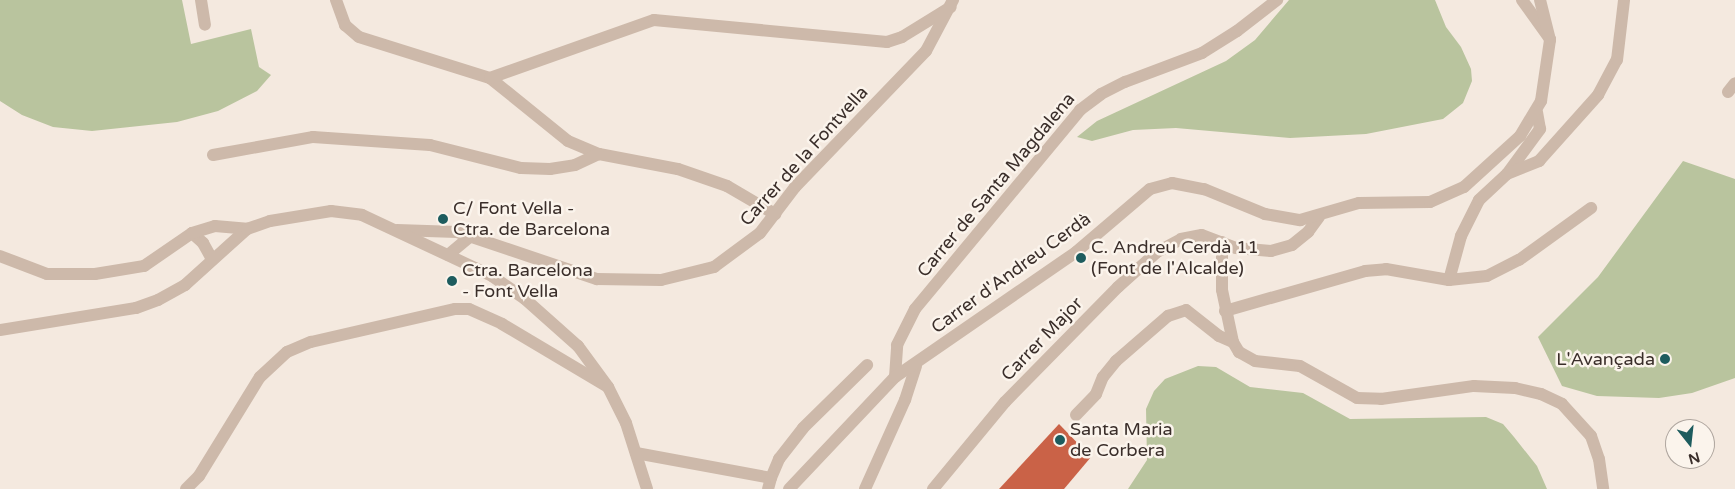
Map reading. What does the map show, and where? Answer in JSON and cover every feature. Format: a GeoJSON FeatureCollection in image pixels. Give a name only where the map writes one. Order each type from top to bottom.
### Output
{"type":"FeatureCollection","features":[{"type":"Feature","properties":{"kind":"street"},"geometry":{"type":"LineString","coordinates":[[201,0],[205,25]]}},
{"type":"Feature","properties":{"kind":"street"},"geometry":{"type":"LineString","coordinates":[[336,0],[345,25],[363,39],[490,78],[568,141],[599,154],[678,168],[726,186],[775,214]]}},
{"type":"Feature","properties":{"kind":"street","name":"Carrer de Santa Magdalena"},"geometry":{"type":"LineString","coordinates":[[895,377],[897,345],[915,309],[1080,110],[1100,94],[1125,82],[1202,53],[1237,31],[1277,0]]}},
{"type":"Feature","properties":{"kind":"street"},"geometry":{"type":"LineString","coordinates":[[1522,0],[1550,40]]}},
{"type":"Feature","properties":{"kind":"street"},"geometry":{"type":"LineString","coordinates":[[1319,217],[1359,202],[1418,203],[1446,196],[1464,187],[1498,160],[1520,136],[1537,112],[1546,82],[1550,40],[1540,0]]}},
{"type":"Feature","properties":{"kind":"street"},"geometry":{"type":"LineString","coordinates":[[1507,174],[1539,161],[1598,95],[1617,60],[1624,0]]}},
{"type":"Feature","properties":{"kind":"street"},"geometry":{"type":"LineString","coordinates":[[490,78],[654,20],[887,42],[922,26],[952,3]]}},
{"type":"Feature","properties":{"kind":"street","name":"Carrer de la Fontvella"},"geometry":{"type":"LineString","coordinates":[[397,230],[457,232],[468,238],[597,278],[661,280],[714,267],[760,233],[795,187],[926,51],[952,3]]}},
{"type":"Feature","properties":{"kind":"street"},"geometry":{"type":"LineString","coordinates":[[1449,280],[1461,236],[1472,211],[1482,196],[1507,174],[1540,129],[1537,112]]}},
{"type":"Feature","properties":{"kind":"street"},"geometry":{"type":"LineString","coordinates":[[213,155],[313,137],[430,145],[521,168],[550,170],[575,165],[599,154]]}},
{"type":"Feature","properties":{"kind":"street","name":"Carrer d'Andreu Cerdà"},"geometry":{"type":"LineString","coordinates":[[789,489],[895,377],[916,366],[1076,252],[1138,198],[1161,184],[1172,183],[1204,189],[1283,219],[1300,220],[1319,217]]}},
{"type":"Feature","properties":{"kind":"street"},"geometry":{"type":"LineString","coordinates":[[1225,312],[1365,270],[1386,269],[1449,280],[1487,276],[1519,260],[1592,208]]}},
{"type":"Feature","properties":{"kind":"street"},"geometry":{"type":"LineString","coordinates":[[0,256],[48,274],[95,274],[144,266],[192,233],[215,226],[247,229],[289,216],[331,211],[362,215],[492,276],[525,299],[578,346],[608,387],[626,423],[646,489]]}},
{"type":"Feature","properties":{"kind":"street","name":"Carrer Major"},"geometry":{"type":"LineString","coordinates":[[933,489],[958,456],[1018,389],[1157,252],[1181,239],[1202,235],[1250,251],[1271,251],[1292,245],[1319,217]]}},
{"type":"Feature","properties":{"kind":"street"},"geometry":{"type":"LineString","coordinates":[[0,330],[136,308],[185,285],[247,229]]}},
{"type":"Feature","properties":{"kind":"street"},"geometry":{"type":"LineString","coordinates":[[192,233],[203,243],[212,259]]}},
{"type":"Feature","properties":{"kind":"street"},"geometry":{"type":"LineString","coordinates":[[448,254],[468,238]]}},
{"type":"Feature","properties":{"kind":"street"},"geometry":{"type":"LineString","coordinates":[[1222,242],[1225,312],[1233,342],[1239,352],[1255,361],[1300,366],[1357,398],[1381,399],[1474,386],[1515,388],[1542,394],[1562,404],[1591,436],[1599,459],[1603,489]]}},
{"type":"Feature","properties":{"kind":"street"},"geometry":{"type":"LineString","coordinates":[[186,489],[199,476],[260,377],[287,352],[320,339],[454,309],[469,309],[502,324],[608,387]]}},
{"type":"Feature","properties":{"kind":"street"},"geometry":{"type":"LineString","coordinates":[[1076,415],[1096,394],[1103,377],[1116,361],[1168,316],[1186,310],[1218,336],[1233,342]]}},
{"type":"Feature","properties":{"kind":"street"},"geometry":{"type":"LineString","coordinates":[[636,452],[769,483],[779,459],[803,428],[867,365]]}},
{"type":"Feature","properties":{"kind":"street"},"geometry":{"type":"LineString","coordinates":[[865,489],[905,400],[916,366]]}},
{"type":"Feature","properties":{"kind":"green space"},"geometry":{"type":"Polygon","coordinates":[[[0,0],[182,0],[191,44],[251,29],[259,67],[271,75],[257,91],[218,111],[177,122],[92,131],[53,127],[22,115],[0,101],[0,0]]]}},
{"type":"Feature","properties":{"kind":"green space"},"geometry":{"type":"Polygon","coordinates":[[[1289,0],[1435,0],[1446,27],[1461,47],[1471,69],[1472,81],[1463,103],[1443,119],[1366,134],[1290,138],[1176,128],[1133,130],[1092,141],[1077,137],[1097,121],[1226,61],[1255,40],[1289,0]]]}},
{"type":"Feature","properties":{"kind":"green space"},"geometry":{"type":"Polygon","coordinates":[[[1683,161],[1735,179],[1735,378],[1692,393],[1659,398],[1597,396],[1562,386],[1538,337],[1598,277],[1683,161]]]}},
{"type":"Feature","properties":{"kind":"green space"},"geometry":{"type":"Polygon","coordinates":[[[1198,366],[1216,367],[1250,387],[1303,393],[1350,419],[1486,417],[1503,424],[1537,466],[1547,489],[1128,489],[1147,460],[1146,409],[1154,391],[1165,379],[1198,366]]]}},
{"type":"Feature","properties":{"kind":"building","name":"Santa Maria de Corbera"},"geometry":{"type":"Polygon","coordinates":[[[1059,424],[1091,457],[1064,489],[999,489],[1059,424]]]}},
{"type":"Feature","properties":{"kind":"place","name":"C/ Font Vella - Ctra. de Barcelona"},"geometry":{"type":"Point","coordinates":[443,219]}},
{"type":"Feature","properties":{"kind":"place","name":"C. Andreu Cerdà 11 (Font de l'Alcalde)"},"geometry":{"type":"Point","coordinates":[1081,258]}},
{"type":"Feature","properties":{"kind":"place","name":"Ctra. Barcelona - Font Vella"},"geometry":{"type":"Point","coordinates":[452,281]}},
{"type":"Feature","properties":{"kind":"place","name":"L'Avançada"},"geometry":{"type":"Point","coordinates":[1665,359]}},
{"type":"Feature","properties":{"kind":"place","name":"Santa Maria de Corbera"},"geometry":{"type":"Point","coordinates":[1060,440]}}]}
